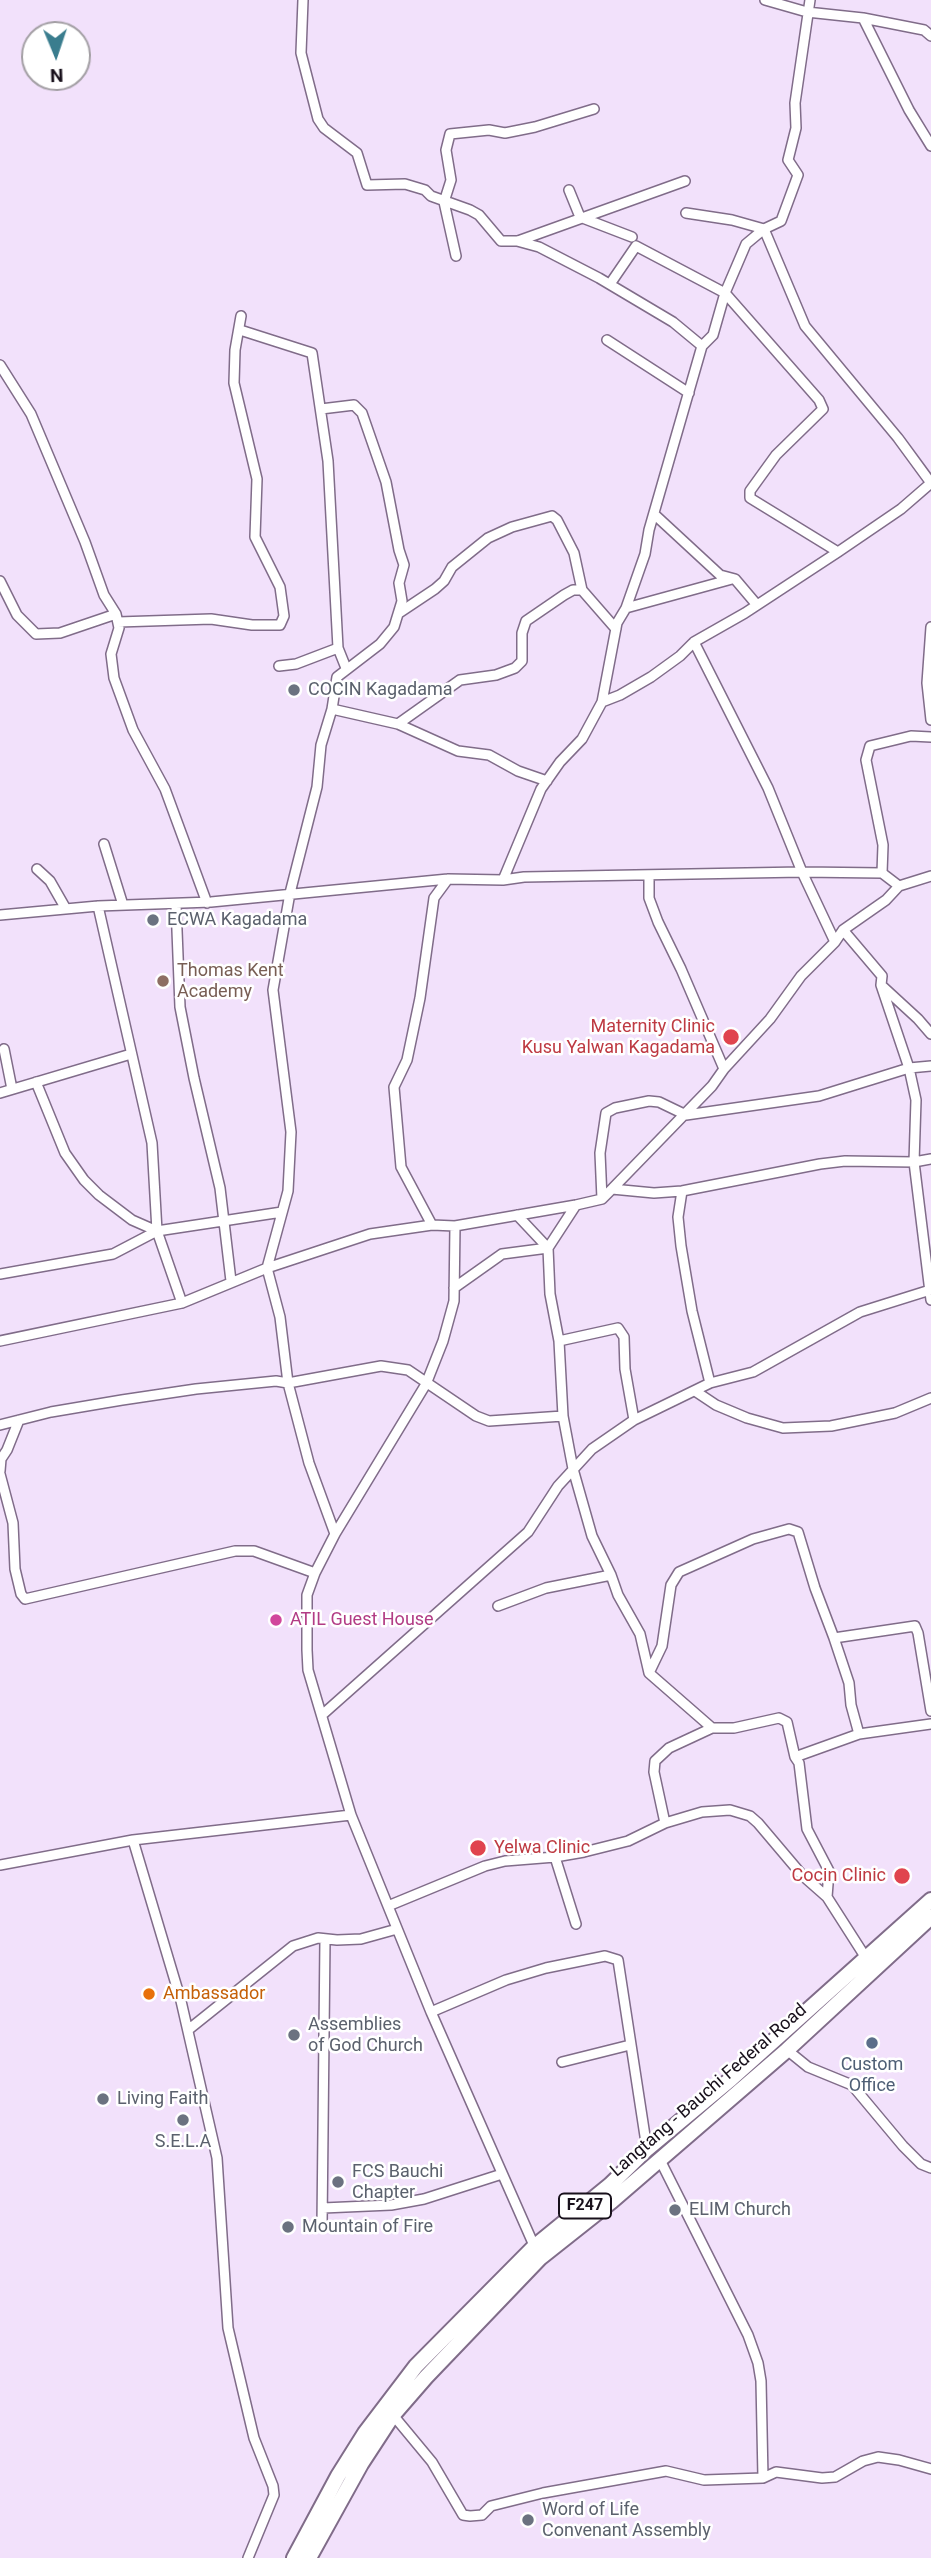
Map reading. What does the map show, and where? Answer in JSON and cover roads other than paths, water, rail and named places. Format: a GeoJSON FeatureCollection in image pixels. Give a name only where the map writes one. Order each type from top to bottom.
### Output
{"type":"FeatureCollection","features":[{"type":"Feature","properties":{"kind":"main road","name":"F247"},"geometry":{"type":"LineString","coordinates":[[294,2558],[338,2476],[392,2395],[416,2366],[647,2149],[731,2079],[931,1900]]}},
{"type":"Feature","properties":{"kind":"main road","name":"Langtang - Bauchi Federal Road"},"geometry":{"type":"LineString","coordinates":[[309,2558],[360,2464],[393,2415],[537,2253],[612,2202],[788,2050],[931,1917]]}},
{"type":"Feature","properties":{"kind":"street"},"geometry":{"type":"LineString","coordinates":[[303,0],[301,53],[311,99],[324,128],[357,153],[367,185],[405,184],[425,190],[430,196],[479,215],[501,241],[517,241],[539,247],[610,284],[673,322],[702,346]]}},
{"type":"Feature","properties":{"kind":"street"},"geometry":{"type":"LineString","coordinates":[[765,0],[807,12],[863,18],[924,30],[931,36]]}},
{"type":"Feature","properties":{"kind":"street"},"geometry":{"type":"LineString","coordinates":[[503,880],[529,814],[547,781],[582,739],[602,702],[616,629],[645,554],[702,346],[713,335],[725,293],[746,244],[764,229],[781,221],[799,175],[788,160],[796,128],[795,103],[810,0]]}},
{"type":"Feature","properties":{"kind":"street"},"geometry":{"type":"LineString","coordinates":[[863,18],[909,110],[931,146]]}},
{"type":"Feature","properties":{"kind":"street"},"geometry":{"type":"LineString","coordinates":[[456,256],[444,202],[451,180],[446,150],[450,134],[489,130],[505,133],[594,109]]}},
{"type":"Feature","properties":{"kind":"street"},"geometry":{"type":"LineString","coordinates":[[517,241],[685,181]]}},
{"type":"Feature","properties":{"kind":"street"},"geometry":{"type":"LineString","coordinates":[[569,190],[580,217],[632,237]]}},
{"type":"Feature","properties":{"kind":"street"},"geometry":{"type":"LineString","coordinates":[[602,702],[651,677],[694,642],[757,605],[901,509],[931,483],[898,438],[804,326],[764,229],[746,223],[686,213]]}},
{"type":"Feature","properties":{"kind":"street"},"geometry":{"type":"LineString","coordinates":[[610,284],[636,246],[725,293],[818,400],[823,409],[776,455],[750,491],[750,498],[838,552]]}},
{"type":"Feature","properties":{"kind":"street"},"geometry":{"type":"LineString","coordinates":[[0,581],[18,615],[36,634],[60,633],[117,618],[211,619],[252,625],[280,625],[284,616],[280,587],[255,537],[257,479],[234,383],[235,350],[241,316]]}},
{"type":"Feature","properties":{"kind":"street"},"geometry":{"type":"LineString","coordinates":[[240,330],[312,353],[328,461],[338,648],[346,668]]}},
{"type":"Feature","properties":{"kind":"street"},"geometry":{"type":"LineString","coordinates":[[607,340],[689,393]]}},
{"type":"Feature","properties":{"kind":"street"},"geometry":{"type":"LineString","coordinates":[[0,365],[31,414],[85,542],[104,595],[117,618],[119,628],[111,654],[114,678],[133,730],[166,789],[207,902]]}},
{"type":"Feature","properties":{"kind":"street"},"geometry":{"type":"LineString","coordinates":[[321,409],[354,405],[362,413],[378,453],[404,565],[399,583],[402,601],[394,627],[380,644],[337,677],[332,709],[321,745],[317,787],[290,893],[273,990],[291,1132],[288,1191],[267,1268],[280,1317],[288,1383],[309,1463],[335,1534]]}},
{"type":"Feature","properties":{"kind":"street"},"geometry":{"type":"LineString","coordinates":[[654,514],[720,575],[735,579],[757,605]]}},
{"type":"Feature","properties":{"kind":"street"},"geometry":{"type":"LineString","coordinates":[[399,613],[435,589],[444,581],[452,567],[488,538],[512,527],[551,516],[557,520],[575,553],[582,590],[616,629]]}},
{"type":"Feature","properties":{"kind":"street"},"geometry":{"type":"LineString","coordinates":[[626,608],[735,579]]}},
{"type":"Feature","properties":{"kind":"street"},"geometry":{"type":"LineString","coordinates":[[398,724],[460,680],[496,676],[515,668],[522,661],[522,633],[526,621],[573,590],[582,590]]}},
{"type":"Feature","properties":{"kind":"street"},"geometry":{"type":"LineString","coordinates":[[931,627],[927,683],[931,720]]}},
{"type":"Feature","properties":{"kind":"street"},"geometry":{"type":"LineString","coordinates":[[694,642],[768,788],[802,872],[835,942]]}},
{"type":"Feature","properties":{"kind":"street"},"geometry":{"type":"LineString","coordinates":[[279,666],[296,664],[338,648]]}},
{"type":"Feature","properties":{"kind":"street"},"geometry":{"type":"LineString","coordinates":[[332,709],[398,724],[458,751],[489,755],[518,771],[547,781]]}},
{"type":"Feature","properties":{"kind":"street"},"geometry":{"type":"LineString","coordinates":[[881,873],[881,833],[866,760],[870,746],[911,736],[931,737]]}},
{"type":"Feature","properties":{"kind":"street"},"geometry":{"type":"LineString","coordinates":[[104,844],[123,905]]}},
{"type":"Feature","properties":{"kind":"street"},"geometry":{"type":"LineString","coordinates":[[37,869],[50,881],[66,909]]}},
{"type":"Feature","properties":{"kind":"street"},"geometry":{"type":"LineString","coordinates":[[0,915],[98,906],[176,905],[448,879],[881,873],[899,886]]}},
{"type":"Feature","properties":{"kind":"street"},"geometry":{"type":"LineString","coordinates":[[0,1341],[182,1303],[267,1268],[360,1236],[432,1225],[455,1226],[603,1199],[686,1115],[770,1019],[801,976],[835,942],[843,930],[886,900],[899,886],[931,876]]}},
{"type":"Feature","properties":{"kind":"street"},"geometry":{"type":"LineString","coordinates":[[649,877],[649,898],[657,922],[681,969],[724,1069]]}},
{"type":"Feature","properties":{"kind":"street"},"geometry":{"type":"LineString","coordinates":[[432,1225],[401,1167],[394,1087],[407,1060],[420,998],[434,898],[448,879]]}},
{"type":"Feature","properties":{"kind":"street"},"geometry":{"type":"LineString","coordinates":[[176,905],[180,1007],[218,1176],[231,1282]]}},
{"type":"Feature","properties":{"kind":"street"},"geometry":{"type":"LineString","coordinates":[[98,906],[152,1143],[157,1231],[182,1303]]}},
{"type":"Feature","properties":{"kind":"street"},"geometry":{"type":"LineString","coordinates":[[843,930],[882,976],[881,985],[909,1068],[916,1100],[914,1162],[931,1300]]}},
{"type":"Feature","properties":{"kind":"street"},"geometry":{"type":"LineString","coordinates":[[881,985],[931,1034]]}},
{"type":"Feature","properties":{"kind":"street"},"geometry":{"type":"LineString","coordinates":[[4,1049],[12,1089]]}},
{"type":"Feature","properties":{"kind":"street"},"geometry":{"type":"LineString","coordinates":[[0,1094],[131,1054]]}},
{"type":"Feature","properties":{"kind":"street"},"geometry":{"type":"LineString","coordinates":[[603,1199],[600,1162],[606,1113],[621,1106],[659,1102],[686,1115],[819,1096],[909,1068],[931,1066]]}},
{"type":"Feature","properties":{"kind":"street"},"geometry":{"type":"LineString","coordinates":[[36,1082],[65,1153],[84,1180],[132,1220],[157,1231]]}},
{"type":"Feature","properties":{"kind":"street"},"geometry":{"type":"LineString","coordinates":[[612,1189],[654,1193],[682,1191],[820,1164],[845,1161],[914,1162],[931,1159]]}},
{"type":"Feature","properties":{"kind":"street"},"geometry":{"type":"LineString","coordinates":[[682,1191],[678,1217],[681,1246],[692,1311],[710,1384]]}},
{"type":"Feature","properties":{"kind":"street"},"geometry":{"type":"LineString","coordinates":[[576,1205],[548,1248],[550,1294],[559,1341],[563,1416],[573,1469],[592,1536],[618,1595],[640,1634],[649,1673],[712,1728]]}},
{"type":"Feature","properties":{"kind":"street"},"geometry":{"type":"LineString","coordinates":[[0,1274],[113,1254],[157,1231],[282,1212]]}},
{"type":"Feature","properties":{"kind":"street"},"geometry":{"type":"LineString","coordinates":[[517,1215],[548,1248]]}},
{"type":"Feature","properties":{"kind":"street"},"geometry":{"type":"LineString","coordinates":[[455,1226],[454,1301],[443,1341],[427,1382],[335,1534],[315,1573],[307,1595],[307,1650],[309,1670],[351,1815],[431,2012],[537,2253]]}},
{"type":"Feature","properties":{"kind":"street"},"geometry":{"type":"LineString","coordinates":[[454,1288],[502,1254],[548,1248]]}},
{"type":"Feature","properties":{"kind":"street"},"geometry":{"type":"LineString","coordinates":[[323,1715],[528,1532],[558,1486],[592,1449],[634,1420],[710,1384],[753,1372],[860,1312],[930,1290]]}},
{"type":"Feature","properties":{"kind":"street"},"geometry":{"type":"LineString","coordinates":[[559,1341],[618,1328],[624,1337],[624,1357],[634,1420]]}},
{"type":"Feature","properties":{"kind":"street"},"geometry":{"type":"LineString","coordinates":[[0,1425],[51,1412],[196,1389],[276,1381],[288,1383],[381,1366],[408,1370],[477,1416],[489,1421],[563,1416]]}},
{"type":"Feature","properties":{"kind":"street"},"geometry":{"type":"LineString","coordinates":[[695,1391],[716,1405],[747,1418],[792,1428],[831,1426],[895,1413],[931,1398]]}},
{"type":"Feature","properties":{"kind":"street"},"geometry":{"type":"LineString","coordinates":[[19,1420],[1,1459],[0,1473],[13,1523],[15,1569],[25,1600],[235,1550],[254,1551],[315,1573]]}},
{"type":"Feature","properties":{"kind":"street"},"geometry":{"type":"LineString","coordinates":[[649,1673],[662,1646],[671,1585],[680,1572],[753,1539],[789,1530],[798,1532],[849,1683],[851,1705],[859,1734]]}},
{"type":"Feature","properties":{"kind":"street"},"geometry":{"type":"LineString","coordinates":[[498,1606],[546,1588],[611,1574]]}},
{"type":"Feature","properties":{"kind":"street"},"geometry":{"type":"LineString","coordinates":[[834,1638],[915,1626],[931,1711]]}},
{"type":"Feature","properties":{"kind":"street"},"geometry":{"type":"LineString","coordinates":[[666,1823],[654,1772],[655,1761],[669,1748],[712,1728],[734,1728],[784,1719],[799,1763],[807,1829],[829,1871],[827,1897]]}},
{"type":"Feature","properties":{"kind":"street"},"geometry":{"type":"LineString","coordinates":[[795,1757],[859,1734],[931,1724]]}},
{"type":"Feature","properties":{"kind":"street"},"geometry":{"type":"LineString","coordinates":[[388,1906],[485,1866],[505,1861],[555,1857],[628,1840],[666,1823],[702,1812],[730,1810],[750,1816],[802,1875],[827,1897],[866,1958]]}},
{"type":"Feature","properties":{"kind":"street"},"geometry":{"type":"LineString","coordinates":[[0,1865],[133,1840],[351,1815]]}},
{"type":"Feature","properties":{"kind":"street"},"geometry":{"type":"LineString","coordinates":[[133,1840],[188,2030],[219,2174],[228,2328],[252,2431],[273,2486],[274,2495],[248,2558]]}},
{"type":"Feature","properties":{"kind":"street"},"geometry":{"type":"LineString","coordinates":[[555,1857],[576,1924]]}},
{"type":"Feature","properties":{"kind":"street"},"geometry":{"type":"LineString","coordinates":[[188,2030],[293,1946],[318,1938],[362,1939],[397,1929]]}},
{"type":"Feature","properties":{"kind":"street"},"geometry":{"type":"LineString","coordinates":[[322,2225],[325,1939]]}},
{"type":"Feature","properties":{"kind":"street"},"geometry":{"type":"LineString","coordinates":[[431,2012],[506,1980],[546,1968],[605,1956],[618,1960],[647,2149]]}},
{"type":"Feature","properties":{"kind":"street"},"geometry":{"type":"LineString","coordinates":[[562,2062],[630,2045]]}},
{"type":"Feature","properties":{"kind":"street"},"geometry":{"type":"LineString","coordinates":[[788,2050],[808,2067],[852,2085],[903,2146],[921,2164],[931,2168]]}},
{"type":"Feature","properties":{"kind":"street"},"geometry":{"type":"LineString","coordinates":[[660,2160],[748,2335],[758,2363],[761,2381],[763,2478]]}},
{"type":"Feature","properties":{"kind":"street"},"geometry":{"type":"LineString","coordinates":[[323,2207],[391,2205],[424,2199],[502,2174]]}},
{"type":"Feature","properties":{"kind":"street"},"geometry":{"type":"LineString","coordinates":[[393,2415],[432,2462],[463,2515],[470,2516],[482,2515],[491,2506],[543,2493],[666,2471],[704,2480],[763,2478],[776,2472],[822,2478],[835,2477],[863,2461],[878,2458],[899,2460],[931,2469]]}},
{"type":"Feature","properties":{"kind":"place","name":"COCIN Kagadama"},"geometry":{"type":"Point","coordinates":[294,690]}},
{"type":"Feature","properties":{"kind":"place","name":"ECWA Kagadama"},"geometry":{"type":"Point","coordinates":[153,920]}},
{"type":"Feature","properties":{"kind":"place","name":"Thomas Kent Academy"},"geometry":{"type":"Point","coordinates":[163,981]}},
{"type":"Feature","properties":{"kind":"place","name":"Maternity Clinic Kusu Yalwan Kagadama"},"geometry":{"type":"Point","coordinates":[731,1037]}},
{"type":"Feature","properties":{"kind":"place","name":"ATIL Guest House"},"geometry":{"type":"Point","coordinates":[276,1620]}},
{"type":"Feature","properties":{"kind":"place","name":"Yelwa Clinic"},"geometry":{"type":"Point","coordinates":[478,1848]}},
{"type":"Feature","properties":{"kind":"place","name":"Cocin Clinic"},"geometry":{"type":"Point","coordinates":[902,1876]}},
{"type":"Feature","properties":{"kind":"place","name":"Ambassador"},"geometry":{"type":"Point","coordinates":[149,1994]}},
{"type":"Feature","properties":{"kind":"place","name":"Assemblies of God Church"},"geometry":{"type":"Point","coordinates":[294,2035]}},
{"type":"Feature","properties":{"kind":"place","name":"Custom Office"},"geometry":{"type":"Point","coordinates":[872,2043]}},
{"type":"Feature","properties":{"kind":"place","name":"Living Faith"},"geometry":{"type":"Point","coordinates":[103,2099]}},
{"type":"Feature","properties":{"kind":"place","name":"S.E.L.A"},"geometry":{"type":"Point","coordinates":[183,2120]}},
{"type":"Feature","properties":{"kind":"place","name":"FCS Bauchi Chapter"},"geometry":{"type":"Point","coordinates":[338,2182]}},
{"type":"Feature","properties":{"kind":"place","name":"ELIM Church"},"geometry":{"type":"Point","coordinates":[675,2210]}},
{"type":"Feature","properties":{"kind":"place","name":"Mountain of Fire"},"geometry":{"type":"Point","coordinates":[288,2227]}},
{"type":"Feature","properties":{"kind":"place","name":"Word of Life Convenant Assembly"},"geometry":{"type":"Point","coordinates":[528,2520]}}]}
